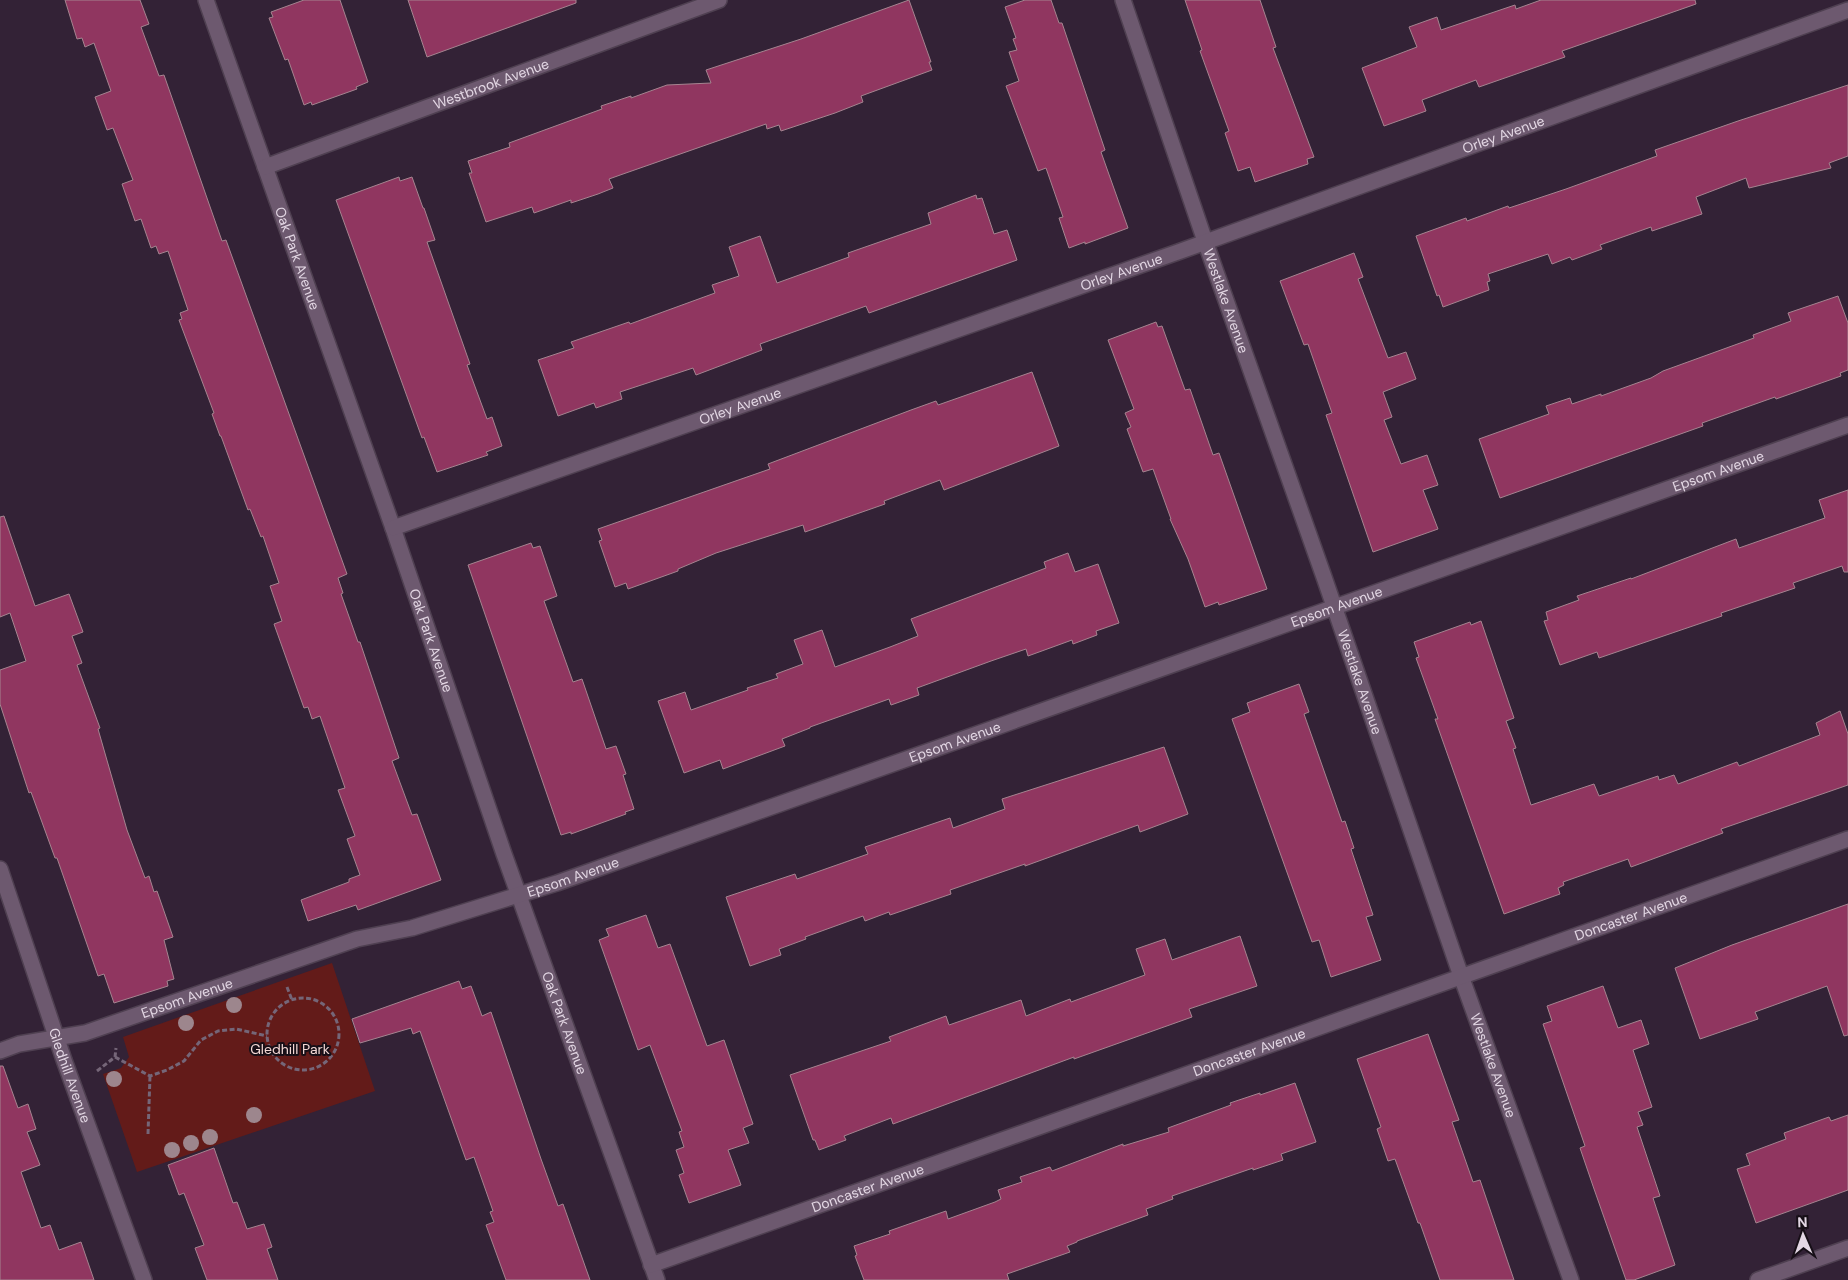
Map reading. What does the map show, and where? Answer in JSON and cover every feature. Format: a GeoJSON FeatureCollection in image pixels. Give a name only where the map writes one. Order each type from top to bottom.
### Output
{"type":"FeatureCollection","features":[{"type":"Feature","properties":{"kind":"street","name":"Oak Park Avenue"},"geometry":{"type":"LineString","coordinates":[[206,0],[394,528],[519,895],[657,1280]]}},
{"type":"Feature","properties":{"kind":"street","name":"Westbrook Avenue"},"geometry":{"type":"LineString","coordinates":[[265,168],[719,0]]}},
{"type":"Feature","properties":{"kind":"street","name":"Westlake Avenue"},"geometry":{"type":"LineString","coordinates":[[1123,0],[1461,976],[1570,1280]]}},
{"type":"Feature","properties":{"kind":"street","name":"Orley Avenue"},"geometry":{"type":"LineString","coordinates":[[394,528],[1205,241],[1848,10]]}},
{"type":"Feature","properties":{"kind":"street","name":"Epsom Avenue"},"geometry":{"type":"LineString","coordinates":[[0,1051],[19,1044],[85,1033],[357,939],[412,928],[519,895],[1848,425]]}},
{"type":"Feature","properties":{"kind":"street","name":"Doncaster Avenue"},"geometry":{"type":"LineString","coordinates":[[651,1265],[1848,839]]}},
{"type":"Feature","properties":{"kind":"street","name":"Gledhill Avenue"},"geometry":{"type":"LineString","coordinates":[[0,869],[56,1037],[144,1280]]}},
{"type":"Feature","properties":{"kind":"street"},"geometry":{"type":"LineString","coordinates":[[1758,1280],[1848,1248]]}},
{"type":"Feature","properties":{"kind":"path"},"geometry":{"type":"LineString","coordinates":[[304,998],[326,1006],[339,1026],[336,1050],[320,1067],[308,1070],[291,1067],[276,1058],[269,1045],[268,1036],[271,1019],[282,1005],[292,1000],[304,998]]}},
{"type":"Feature","properties":{"kind":"path"},"geometry":{"type":"LineString","coordinates":[[115,1057],[150,1076],[184,1061],[201,1040],[218,1031],[236,1029],[268,1036]]}},
{"type":"Feature","properties":{"kind":"path"},"geometry":{"type":"LineString","coordinates":[[98,1071],[115,1057],[116,1047]]}},
{"type":"Feature","properties":{"kind":"path"},"geometry":{"type":"LineString","coordinates":[[148,1134],[150,1076]]}},
{"type":"Feature","properties":{"kind":"green space","name":"Gledhill Park"},"geometry":{"type":"Polygon","coordinates":[[[332,963],[375,1091],[137,1172],[103,1074],[121,1068],[129,1057],[123,1037],[332,963]]]}},
{"type":"Feature","properties":{"kind":"building"},"geometry":{"type":"Polygon","coordinates":[[[65,0],[140,0],[149,24],[141,27],[159,76],[164,75],[222,241],[226,240],[347,574],[338,578],[343,593],[341,594],[358,642],[360,642],[399,758],[392,761],[412,815],[417,814],[441,880],[358,910],[356,905],[308,921],[301,900],[349,882],[349,879],[360,875],[347,839],[355,836],[338,790],[345,788],[320,716],[312,719],[308,707],[304,708],[274,624],[282,621],[270,586],[279,583],[263,536],[261,537],[250,509],[248,510],[179,320],[182,319],[180,313],[188,310],[168,251],[159,254],[156,246],[151,248],[141,219],[135,221],[122,184],[133,180],[113,128],[107,130],[95,97],[111,91],[94,43],[85,47],[82,38],[77,39],[65,0]]]}},
{"type":"Feature","properties":{"kind":"building"},"geometry":{"type":"Polygon","coordinates":[[[304,0],[340,0],[368,82],[356,87],[357,89],[312,105],[311,102],[304,105],[288,59],[285,60],[269,18],[273,17],[271,12],[304,0]]]}},
{"type":"Feature","properties":{"kind":"building"},"geometry":{"type":"Polygon","coordinates":[[[408,0],[576,0],[576,3],[427,57],[408,0]]]}},
{"type":"Feature","properties":{"kind":"building"},"geometry":{"type":"Polygon","coordinates":[[[909,0],[931,62],[929,62],[932,70],[861,96],[863,102],[835,113],[781,131],[779,125],[767,129],[766,124],[609,179],[613,188],[598,194],[571,203],[571,200],[534,213],[532,207],[486,222],[469,173],[472,173],[468,161],[510,147],[509,143],[602,109],[601,106],[631,96],[631,98],[667,85],[711,83],[706,70],[801,39],[909,0]]]}},
{"type":"Feature","properties":{"kind":"building"},"geometry":{"type":"Polygon","coordinates":[[[1025,0],[1051,0],[1059,23],[1062,23],[1105,150],[1101,152],[1128,228],[1069,248],[1059,218],[1063,217],[1046,168],[1038,171],[1006,86],[1019,81],[1009,52],[1017,50],[1013,39],[1016,38],[1005,7],[1025,0]]]}},
{"type":"Feature","properties":{"kind":"building"},"geometry":{"type":"Polygon","coordinates":[[[1185,0],[1260,0],[1276,47],[1273,48],[1314,157],[1307,159],[1308,164],[1255,182],[1250,167],[1238,171],[1225,133],[1229,131],[1200,51],[1202,50],[1185,0]]]}},
{"type":"Feature","properties":{"kind":"building"},"geometry":{"type":"Polygon","coordinates":[[[1541,0],[1695,0],[1696,4],[1562,51],[1565,57],[1479,87],[1476,80],[1422,100],[1426,111],[1384,126],[1362,68],[1417,47],[1409,27],[1437,17],[1441,30],[1515,5],[1516,9],[1541,0]]]}},
{"type":"Feature","properties":{"kind":"building"},"geometry":{"type":"Polygon","coordinates":[[[1848,85],[1848,156],[1829,163],[1831,168],[1749,188],[1746,178],[1696,197],[1702,214],[1652,231],[1651,227],[1600,245],[1602,249],[1572,260],[1570,257],[1552,264],[1548,254],[1488,274],[1490,281],[1487,282],[1489,290],[1443,307],[1439,295],[1437,296],[1416,236],[1466,218],[1467,221],[1508,206],[1509,208],[1566,189],[1657,156],[1655,150],[1848,85]]]}},
{"type":"Feature","properties":{"kind":"building"},"geometry":{"type":"Polygon","coordinates":[[[399,177],[400,181],[412,177],[424,208],[435,240],[427,242],[470,364],[467,365],[487,419],[492,417],[502,446],[486,452],[488,455],[437,472],[424,437],[422,438],[336,200],[399,177]]]}},
{"type":"Feature","properties":{"kind":"building"},"geometry":{"type":"Polygon","coordinates":[[[976,195],[977,199],[982,198],[994,234],[1007,230],[1017,260],[869,313],[866,306],[760,344],[762,350],[696,375],[693,368],[620,392],[622,399],[596,408],[594,403],[558,416],[538,360],[574,348],[571,342],[629,322],[630,324],[715,293],[712,285],[739,276],[729,247],[760,236],[777,283],[849,257],[848,253],[931,224],[928,213],[976,195]]]}},
{"type":"Feature","properties":{"kind":"building"},"geometry":{"type":"Polygon","coordinates":[[[1354,253],[1363,277],[1358,279],[1388,358],[1406,352],[1416,379],[1383,392],[1392,417],[1384,420],[1401,464],[1427,455],[1438,485],[1423,490],[1438,529],[1373,552],[1326,415],[1332,413],[1308,344],[1304,345],[1280,281],[1354,253]]]}},
{"type":"Feature","properties":{"kind":"building"},"geometry":{"type":"Polygon","coordinates":[[[1838,296],[1848,323],[1848,370],[1840,373],[1841,376],[1702,423],[1703,426],[1500,498],[1479,439],[1549,414],[1546,406],[1570,398],[1572,404],[1601,394],[1601,396],[1754,338],[1753,335],[1791,321],[1788,313],[1838,296]]]}},
{"type":"Feature","properties":{"kind":"building"},"geometry":{"type":"Polygon","coordinates":[[[1156,322],[1158,327],[1162,326],[1185,390],[1190,389],[1213,455],[1219,453],[1267,589],[1219,605],[1218,602],[1205,607],[1188,559],[1170,519],[1153,469],[1143,472],[1127,429],[1131,427],[1125,413],[1134,409],[1108,340],[1156,322]]]}},
{"type":"Feature","properties":{"kind":"building"},"geometry":{"type":"Polygon","coordinates":[[[1032,372],[1059,446],[944,490],[940,480],[884,501],[885,504],[805,532],[803,525],[716,553],[678,569],[678,571],[628,589],[626,583],[615,587],[599,541],[602,540],[598,529],[770,469],[768,464],[911,410],[936,401],[938,405],[1032,372]]]}},
{"type":"Feature","properties":{"kind":"building"},"geometry":{"type":"Polygon","coordinates":[[[1848,490],[1848,572],[1844,572],[1842,566],[1793,583],[1795,588],[1721,613],[1722,616],[1599,658],[1597,652],[1560,665],[1544,621],[1548,620],[1546,612],[1579,600],[1577,596],[1631,579],[1736,539],[1739,548],[1825,518],[1819,500],[1848,490]]]}},
{"type":"Feature","properties":{"kind":"building"},"geometry":{"type":"Polygon","coordinates":[[[4,516],[35,606],[69,594],[83,632],[72,636],[82,663],[77,665],[100,728],[98,729],[127,830],[145,878],[149,876],[154,892],[157,891],[173,937],[164,940],[174,979],[167,981],[168,986],[114,1003],[104,974],[98,976],[57,858],[55,858],[31,792],[29,793],[0,704],[0,670],[26,661],[10,613],[0,617],[0,517],[4,516]]]}},
{"type":"Feature","properties":{"kind":"building"},"geometry":{"type":"Polygon","coordinates":[[[531,543],[533,548],[540,546],[557,596],[544,601],[573,682],[582,679],[606,749],[616,746],[626,774],[623,775],[634,809],[625,812],[626,814],[571,834],[571,832],[561,835],[468,565],[531,543]]]}},
{"type":"Feature","properties":{"kind":"building"},"geometry":{"type":"Polygon","coordinates":[[[1068,553],[1075,572],[1098,564],[1119,623],[1096,631],[1097,635],[1073,644],[1072,640],[1028,656],[1026,649],[917,688],[919,695],[891,705],[889,699],[810,727],[782,739],[785,746],[723,769],[720,760],[684,773],[658,701],[685,692],[691,710],[778,678],[776,674],[803,664],[794,640],[822,630],[835,667],[918,636],[911,619],[1046,568],[1044,562],[1068,553]]]}},
{"type":"Feature","properties":{"kind":"building"},"geometry":{"type":"Polygon","coordinates":[[[1481,621],[1514,718],[1506,721],[1516,748],[1513,749],[1531,805],[1594,784],[1599,796],[1658,776],[1659,780],[1674,775],[1678,784],[1737,762],[1739,766],[1820,735],[1816,723],[1840,711],[1848,734],[1848,785],[1721,829],[1723,833],[1631,867],[1628,859],[1563,882],[1564,885],[1558,888],[1560,894],[1504,914],[1435,719],[1438,719],[1416,658],[1419,657],[1414,642],[1470,622],[1471,625],[1481,621]]]}},
{"type":"Feature","properties":{"kind":"building"},"geometry":{"type":"Polygon","coordinates":[[[1299,684],[1309,712],[1304,714],[1342,822],[1345,821],[1354,848],[1351,849],[1373,915],[1366,917],[1381,960],[1331,977],[1319,940],[1312,942],[1232,719],[1250,712],[1247,703],[1299,684]]]}},
{"type":"Feature","properties":{"kind":"building"},"geometry":{"type":"Polygon","coordinates":[[[1164,747],[1188,814],[1140,832],[1138,825],[1025,866],[1025,864],[950,890],[951,894],[890,915],[889,912],[865,921],[863,916],[805,937],[806,939],[779,949],[781,955],[750,966],[726,897],[795,874],[797,879],[868,854],[865,847],[950,818],[953,828],[1005,809],[1002,799],[1164,747]]]}},
{"type":"Feature","properties":{"kind":"building"},"geometry":{"type":"Polygon","coordinates":[[[1848,904],[1848,1035],[1844,1036],[1827,986],[1755,1012],[1758,1019],[1700,1039],[1675,968],[1732,945],[1848,904]]]}},
{"type":"Feature","properties":{"kind":"building"},"geometry":{"type":"Polygon","coordinates":[[[646,915],[658,948],[670,944],[707,1046],[724,1040],[753,1124],[743,1128],[749,1143],[728,1150],[741,1185],[689,1203],[679,1175],[684,1173],[676,1150],[684,1147],[679,1132],[682,1131],[650,1045],[638,1050],[599,940],[609,936],[606,929],[646,915]]]}},
{"type":"Feature","properties":{"kind":"building"},"geometry":{"type":"Polygon","coordinates":[[[1240,936],[1257,986],[1189,1009],[1192,1017],[1074,1059],[1074,1057],[893,1124],[891,1118],[844,1136],[846,1140],[819,1150],[815,1140],[813,1140],[790,1075],[891,1041],[889,1037],[946,1016],[949,1025],[1021,1000],[1026,1016],[1070,999],[1071,1002],[1145,975],[1136,949],[1165,939],[1172,960],[1240,936]]]}},
{"type":"Feature","properties":{"kind":"building"},"geometry":{"type":"Polygon","coordinates":[[[459,981],[462,989],[471,986],[482,1016],[491,1012],[558,1206],[563,1204],[590,1280],[506,1280],[486,1225],[494,1222],[490,1212],[493,1211],[474,1157],[466,1160],[420,1031],[413,1034],[411,1028],[360,1043],[352,1019],[459,981]]]}},
{"type":"Feature","properties":{"kind":"building"},"geometry":{"type":"Polygon","coordinates":[[[1603,986],[1618,1028],[1641,1020],[1649,1044],[1633,1050],[1652,1107],[1638,1112],[1643,1125],[1637,1127],[1660,1196],[1653,1198],[1675,1265],[1634,1280],[1626,1280],[1580,1148],[1585,1146],[1543,1024],[1552,1021],[1547,1006],[1603,986]]]}},
{"type":"Feature","properties":{"kind":"building"},"geometry":{"type":"Polygon","coordinates":[[[1428,1034],[1459,1120],[1452,1122],[1473,1182],[1480,1180],[1514,1280],[1440,1280],[1395,1159],[1388,1161],[1377,1129],[1381,1127],[1357,1059],[1428,1034]]]}},
{"type":"Feature","properties":{"kind":"building"},"geometry":{"type":"Polygon","coordinates":[[[0,1066],[3,1066],[18,1108],[28,1104],[36,1129],[27,1132],[40,1165],[21,1172],[41,1228],[50,1225],[59,1250],[81,1242],[94,1280],[0,1280],[0,1066]]]}},
{"type":"Feature","properties":{"kind":"building"},"geometry":{"type":"Polygon","coordinates":[[[1295,1083],[1316,1142],[1281,1154],[1283,1160],[1253,1170],[1253,1168],[1172,1196],[1173,1199],[1146,1209],[1148,1215],[1067,1246],[1070,1252],[1007,1274],[1009,1280],[864,1280],[855,1256],[857,1255],[854,1246],[890,1234],[889,1231],[946,1211],[948,1219],[995,1202],[1001,1199],[998,1190],[1022,1182],[1020,1177],[1050,1167],[1052,1171],[1123,1144],[1123,1146],[1169,1132],[1168,1128],[1231,1105],[1230,1103],[1295,1083]]]}},
{"type":"Feature","properties":{"kind":"building"},"geometry":{"type":"Polygon","coordinates":[[[1848,1115],[1848,1190],[1756,1223],[1737,1169],[1750,1165],[1746,1154],[1786,1139],[1784,1133],[1829,1117],[1831,1121],[1848,1115]]]}},
{"type":"Feature","properties":{"kind":"building"},"geometry":{"type":"Polygon","coordinates":[[[214,1148],[233,1203],[237,1202],[247,1229],[264,1224],[272,1247],[267,1249],[278,1280],[207,1280],[195,1248],[204,1245],[184,1193],[179,1195],[168,1165],[214,1148]]]}}]}
